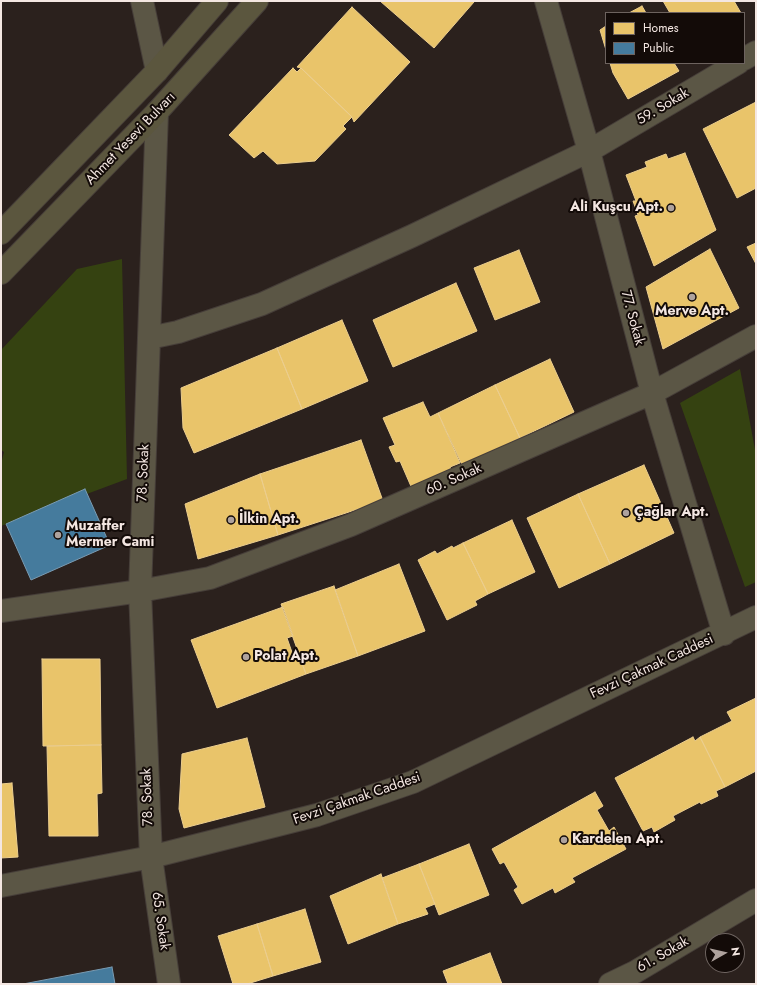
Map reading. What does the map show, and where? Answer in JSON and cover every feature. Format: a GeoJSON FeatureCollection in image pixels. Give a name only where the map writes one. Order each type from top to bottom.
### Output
{"type":"FeatureCollection","features":[{"type":"Feature","properties":{"kind":"main road","name":"Ahmet Yesevi Bulvarı"},"geometry":{"type":"LineString","coordinates":[[1,233],[157,71],[217,1]]}},
{"type":"Feature","properties":{"kind":"main road","name":"Ahmet Yesevi Bulvarı"},"geometry":{"type":"LineString","coordinates":[[1,273],[157,112],[257,1]]}},
{"type":"Feature","properties":{"kind":"street"},"geometry":{"type":"LineString","coordinates":[[142,1],[157,71]]}},
{"type":"Feature","properties":{"kind":"street","name":"77. Sokak"},"geometry":{"type":"LineString","coordinates":[[546,1],[589,151],[652,393],[724,634]]}},
{"type":"Feature","properties":{"kind":"street"},"geometry":{"type":"LineString","coordinates":[[745,59],[756,52]]}},
{"type":"Feature","properties":{"kind":"street","name":"59. Sokak"},"geometry":{"type":"LineString","coordinates":[[149,338],[178,332],[262,304],[412,236],[589,151],[736,64]]}},
{"type":"Feature","properties":{"kind":"street","name":"78. Sokak"},"geometry":{"type":"LineString","coordinates":[[151,857],[140,592],[157,112]]}},
{"type":"Feature","properties":{"kind":"street","name":"60. Sokak"},"geometry":{"type":"LineString","coordinates":[[1,611],[140,592],[210,578],[351,526],[652,393],[756,336]]}},
{"type":"Feature","properties":{"kind":"street","name":"Fevzi Çakmak Caddesi"},"geometry":{"type":"LineString","coordinates":[[1,886],[151,857],[317,815],[413,782],[512,733],[756,618]]}},
{"type":"Feature","properties":{"kind":"street","name":"65. Sokak"},"geometry":{"type":"LineString","coordinates":[[151,857],[169,984]]}},
{"type":"Feature","properties":{"kind":"street","name":"61. Sokak"},"geometry":{"type":"LineString","coordinates":[[610,984],[669,952],[756,900]]}},
{"type":"Feature","properties":{"kind":"green space"},"geometry":{"type":"Polygon","coordinates":[[[122,259],[127,479],[1,526],[1,464],[4,452],[1,450],[1,350],[77,269],[122,259]]]}},
{"type":"Feature","properties":{"kind":"green space"},"geometry":{"type":"Polygon","coordinates":[[[740,369],[756,455],[756,582],[745,587],[680,403],[740,369]]]}},
{"type":"Feature","properties":{"kind":"building: Homes"},"geometry":{"type":"Polygon","coordinates":[[[380,1],[473,1],[474,2],[434,48],[380,1]]]}},
{"type":"Feature","properties":{"kind":"building: Homes"},"geometry":{"type":"Polygon","coordinates":[[[663,1],[734,1],[740,12],[669,12],[663,1]]]}},
{"type":"Feature","properties":{"kind":"building: Homes"},"geometry":{"type":"Polygon","coordinates":[[[642,6],[645,12],[631,12],[642,6]]]}},
{"type":"Feature","properties":{"kind":"building: Homes"},"geometry":{"type":"Polygon","coordinates":[[[352,7],[410,62],[354,122],[352,117],[301,68],[297,67],[352,7]]]}},
{"type":"Feature","properties":{"kind":"building: Homes"},"geometry":{"type":"Polygon","coordinates":[[[605,27],[605,47],[600,30],[605,27]]]}},
{"type":"Feature","properties":{"kind":"building: Homes"},"geometry":{"type":"Polygon","coordinates":[[[610,64],[675,64],[679,71],[628,99],[613,73],[610,64]]]}},
{"type":"Feature","properties":{"kind":"building: Homes"},"geometry":{"type":"Polygon","coordinates":[[[293,68],[297,72],[301,68],[352,117],[343,126],[346,129],[315,161],[277,164],[263,151],[254,158],[229,135],[293,68]]]}},
{"type":"Feature","properties":{"kind":"building: Homes"},"geometry":{"type":"Polygon","coordinates":[[[756,102],[756,188],[737,198],[703,129],[756,102]]]}},
{"type":"Feature","properties":{"kind":"building: Homes","name":"Ali Kuşcu Apt."},"geometry":{"type":"Polygon","coordinates":[[[685,153],[716,230],[654,266],[635,216],[638,215],[633,201],[636,201],[626,175],[647,167],[645,162],[666,154],[668,159],[685,153]]]}},
{"type":"Feature","properties":{"kind":"building: Homes"},"geometry":{"type":"Polygon","coordinates":[[[756,243],[756,264],[747,247],[756,243]]]}},
{"type":"Feature","properties":{"kind":"building: Homes","name":"Merve Apt."},"geometry":{"type":"Polygon","coordinates":[[[710,249],[739,308],[663,349],[646,287],[710,249]]]}},
{"type":"Feature","properties":{"kind":"building: Homes"},"geometry":{"type":"Polygon","coordinates":[[[519,250],[540,302],[495,320],[474,268],[519,250]]]}},
{"type":"Feature","properties":{"kind":"building: Homes"},"geometry":{"type":"Polygon","coordinates":[[[456,283],[477,331],[393,367],[373,320],[456,283]]]}},
{"type":"Feature","properties":{"kind":"building: Homes"},"geometry":{"type":"Polygon","coordinates":[[[342,320],[368,381],[302,409],[277,348],[342,320]]]}},
{"type":"Feature","properties":{"kind":"building: Homes"},"geometry":{"type":"Polygon","coordinates":[[[277,348],[302,409],[194,453],[183,428],[181,388],[277,348]]]}},
{"type":"Feature","properties":{"kind":"building: Homes"},"geometry":{"type":"Polygon","coordinates":[[[550,359],[574,412],[520,438],[495,385],[550,359]]]}},
{"type":"Feature","properties":{"kind":"building: Homes"},"geometry":{"type":"Polygon","coordinates":[[[495,385],[520,438],[463,467],[438,413],[495,385]]]}},
{"type":"Feature","properties":{"kind":"building: Homes"},"geometry":{"type":"Polygon","coordinates":[[[423,402],[430,417],[438,413],[460,463],[450,467],[453,473],[413,491],[400,461],[396,462],[389,447],[395,445],[383,418],[423,402]]]}},
{"type":"Feature","properties":{"kind":"building: Homes"},"geometry":{"type":"Polygon","coordinates":[[[361,440],[383,501],[278,535],[260,474],[361,440]]]}},
{"type":"Feature","properties":{"kind":"building: Homes","name":"Çağlar Apt."},"geometry":{"type":"Polygon","coordinates":[[[644,465],[674,533],[610,564],[578,494],[644,465]]]}},
{"type":"Feature","properties":{"kind":"building: Homes","name":"İlkin Apt."},"geometry":{"type":"Polygon","coordinates":[[[260,474],[278,535],[198,559],[185,504],[260,474]]]}},
{"type":"Feature","properties":{"kind":"building: Homes"},"geometry":{"type":"Polygon","coordinates":[[[578,494],[610,564],[559,588],[527,518],[578,494]]]}},
{"type":"Feature","properties":{"kind":"building: Homes"},"geometry":{"type":"Polygon","coordinates":[[[512,520],[535,572],[488,594],[463,543],[512,520]]]}},
{"type":"Feature","properties":{"kind":"building: Homes"},"geometry":{"type":"Polygon","coordinates":[[[463,543],[488,594],[475,601],[477,605],[447,620],[418,560],[435,551],[437,554],[452,546],[453,548],[463,543]]]}},
{"type":"Feature","properties":{"kind":"building: Homes"},"geometry":{"type":"Polygon","coordinates":[[[399,564],[425,631],[358,656],[335,590],[399,564]]]}},
{"type":"Feature","properties":{"kind":"building: Homes"},"geometry":{"type":"Polygon","coordinates":[[[334,586],[358,656],[306,674],[281,604],[334,586]]]}},
{"type":"Feature","properties":{"kind":"building: Homes","name":"Polat Apt."},"geometry":{"type":"Polygon","coordinates":[[[283,607],[293,636],[287,638],[294,658],[299,656],[306,674],[217,708],[191,640],[283,607]]]}},
{"type":"Feature","properties":{"kind":"building: Homes"},"geometry":{"type":"Polygon","coordinates":[[[42,659],[100,659],[101,745],[43,746],[42,659]]]}},
{"type":"Feature","properties":{"kind":"building: Homes"},"geometry":{"type":"Polygon","coordinates":[[[756,698],[756,771],[725,787],[700,737],[732,721],[727,712],[756,698]]]}},
{"type":"Feature","properties":{"kind":"building: Homes"},"geometry":{"type":"Polygon","coordinates":[[[693,737],[695,741],[700,737],[725,787],[716,791],[718,796],[701,804],[700,802],[673,816],[675,820],[654,832],[652,827],[643,831],[615,778],[693,737]]]}},
{"type":"Feature","properties":{"kind":"building: Homes"},"geometry":{"type":"Polygon","coordinates":[[[247,738],[265,807],[184,828],[179,809],[182,754],[247,738]]]}},
{"type":"Feature","properties":{"kind":"building: Homes"},"geometry":{"type":"Polygon","coordinates":[[[101,745],[102,793],[97,794],[98,836],[49,836],[47,746],[101,745]]]}},
{"type":"Feature","properties":{"kind":"building: Homes"},"geometry":{"type":"Polygon","coordinates":[[[12,783],[18,857],[1,858],[1,784],[12,783]]]}},
{"type":"Feature","properties":{"kind":"building: Homes","name":"Kardelen Apt."},"geometry":{"type":"Polygon","coordinates":[[[595,792],[603,806],[597,810],[609,831],[614,827],[626,849],[572,878],[575,882],[555,893],[553,888],[522,904],[514,890],[518,887],[504,862],[500,864],[492,849],[595,792]]]}},
{"type":"Feature","properties":{"kind":"building: Homes"},"geometry":{"type":"Polygon","coordinates":[[[469,844],[489,895],[439,915],[419,864],[469,844]]]}},
{"type":"Feature","properties":{"kind":"building: Homes"},"geometry":{"type":"Polygon","coordinates":[[[419,864],[435,904],[425,908],[428,914],[398,924],[382,878],[419,864]]]}},
{"type":"Feature","properties":{"kind":"building: Homes"},"geometry":{"type":"Polygon","coordinates":[[[381,874],[398,924],[348,944],[330,896],[381,874]]]}},
{"type":"Feature","properties":{"kind":"building: Homes"},"geometry":{"type":"Polygon","coordinates":[[[305,909],[321,962],[273,976],[257,924],[305,909]]]}},
{"type":"Feature","properties":{"kind":"building: Homes"},"geometry":{"type":"Polygon","coordinates":[[[257,924],[273,976],[247,984],[233,984],[218,936],[257,924]]]}},
{"type":"Feature","properties":{"kind":"building: Homes"},"geometry":{"type":"Polygon","coordinates":[[[490,953],[502,984],[448,984],[443,971],[490,953]]]}},
{"type":"Feature","properties":{"kind":"building: Public","name":"Muzaffer Mermer Cami"},"geometry":{"type":"Polygon","coordinates":[[[85,489],[110,545],[31,580],[6,524],[85,489]]]}},
{"type":"Feature","properties":{"kind":"building: Public"},"geometry":{"type":"Polygon","coordinates":[[[112,967],[115,984],[23,984],[112,967]]]}},
{"type":"Feature","properties":{"kind":"place","name":"Ali Kuşcu Apt."},"geometry":{"type":"Point","coordinates":[671,208]}},
{"type":"Feature","properties":{"kind":"place","name":"Merve Apt."},"geometry":{"type":"Point","coordinates":[692,297]}},
{"type":"Feature","properties":{"kind":"place","name":"Çağlar Apt."},"geometry":{"type":"Point","coordinates":[626,513]}},
{"type":"Feature","properties":{"kind":"place","name":"İlkin Apt."},"geometry":{"type":"Point","coordinates":[231,520]}},
{"type":"Feature","properties":{"kind":"place","name":"Muzaffer Mermer Cami"},"geometry":{"type":"Point","coordinates":[58,535]}},
{"type":"Feature","properties":{"kind":"place","name":"Polat Apt."},"geometry":{"type":"Point","coordinates":[246,657]}},
{"type":"Feature","properties":{"kind":"place","name":"Kardelen Apt."},"geometry":{"type":"Point","coordinates":[564,840]}}]}
